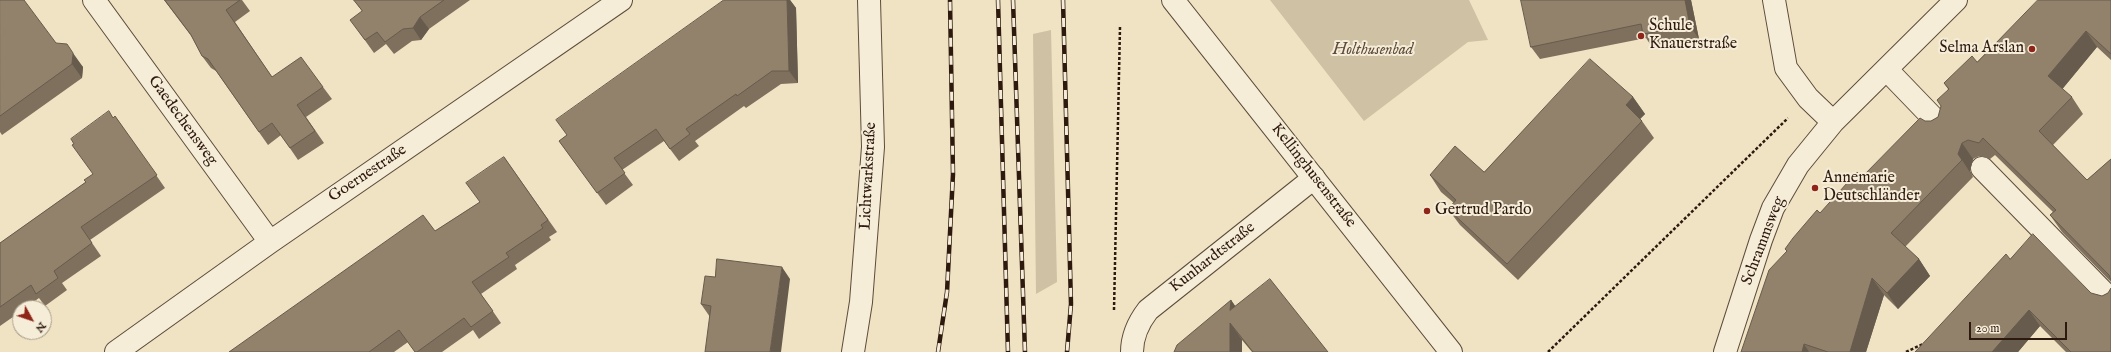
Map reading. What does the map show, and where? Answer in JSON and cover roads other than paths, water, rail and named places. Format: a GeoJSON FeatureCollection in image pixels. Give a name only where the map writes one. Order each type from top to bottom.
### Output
{"type":"FeatureCollection","features":[{"type":"Feature","properties":{"kind":"street","name":"Gaedechensweg"},"geometry":{"type":"LineString","coordinates":[[94,0],[270,242]]}},
{"type":"Feature","properties":{"kind":"street","name":"Goernestraße"},"geometry":{"type":"LineString","coordinates":[[116,352],[270,242],[621,0]]}},
{"type":"Feature","properties":{"kind":"street","name":"Lichtwarkstraße"},"geometry":{"type":"LineString","coordinates":[[853,352],[861,302],[873,147],[869,0]]}},
{"type":"Feature","properties":{"kind":"street","name":"Kellinghusenstraße"},"geometry":{"type":"LineString","coordinates":[[1173,0],[1451,352]]}},
{"type":"Feature","properties":{"kind":"street"},"geometry":{"type":"LineString","coordinates":[[1774,0],[1786,68],[1808,98],[1833,122]]}},
{"type":"Feature","properties":{"kind":"street","name":"Schrammsweg"},"geometry":{"type":"LineString","coordinates":[[1725,352],[1761,240],[1773,208],[1798,165],[1833,122],[1956,0]]}},
{"type":"Feature","properties":{"kind":"street"},"geometry":{"type":"LineString","coordinates":[[1887,70],[1940,125]]}},
{"type":"Feature","properties":{"kind":"street"},"geometry":{"type":"LineString","coordinates":[[1982,168],[2111,300]]}},
{"type":"Feature","properties":{"kind":"street","name":"Kunhardtstraße"},"geometry":{"type":"LineString","coordinates":[[1132,352],[1133,336],[1148,310],[1314,178]]}},
{"type":"Feature","properties":{"kind":"railway"},"geometry":{"type":"LineString","coordinates":[[938,352],[947,292],[953,174],[950,0]]}},
{"type":"Feature","properties":{"kind":"railway"},"geometry":{"type":"LineString","coordinates":[[998,0],[1008,352]]}},
{"type":"Feature","properties":{"kind":"railway"},"geometry":{"type":"LineString","coordinates":[[1013,0],[1025,352]]}},
{"type":"Feature","properties":{"kind":"railway"},"geometry":{"type":"LineString","coordinates":[[1063,0],[1071,304],[1067,352]]}},
{"type":"Feature","properties":{"kind":"place","name":"Schule Knauerstraße"},"geometry":{"type":"Point","coordinates":[1641,36]}},
{"type":"Feature","properties":{"kind":"place","name":"Selma Arslan"},"geometry":{"type":"Point","coordinates":[2032,49]}},
{"type":"Feature","properties":{"kind":"place","name":"Annemarie Deutschländer"},"geometry":{"type":"Point","coordinates":[1815,188]}},
{"type":"Feature","properties":{"kind":"place","name":"Gertrud Pardo"},"geometry":{"type":"Point","coordinates":[1427,211]}},
{"type":"Feature","properties":{"kind":"park label","name":"Holthusenbad"},"geometry":{"type":"Point","coordinates":[1373,51]}}]}
